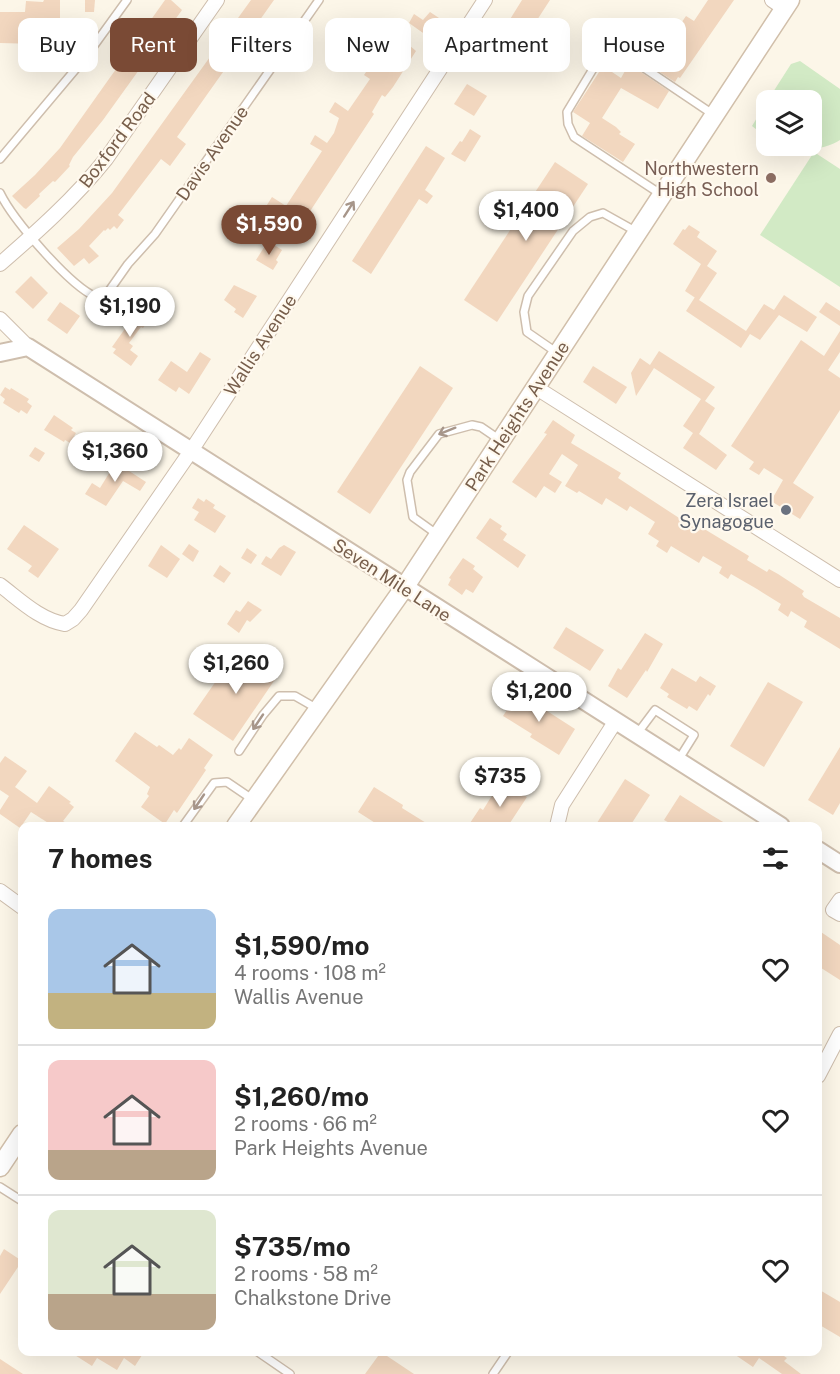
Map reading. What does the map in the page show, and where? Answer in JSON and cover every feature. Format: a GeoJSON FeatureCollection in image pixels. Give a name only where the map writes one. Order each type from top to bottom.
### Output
{"type":"FeatureCollection","features":[{"type":"Feature","properties":{"kind":"main road","name":"Park Heights Avenue"},"geometry":{"type":"LineString","coordinates":[[239,822],[404,588],[714,115],[782,3]]}},
{"type":"Feature","properties":{"kind":"main road"},"geometry":{"type":"LineString","coordinates":[[0,1167],[18,1140]]}},
{"type":"Feature","properties":{"kind":"street","name":"Wallis Avenue"},"geometry":{"type":"LineString","coordinates":[[0,585],[43,617],[65,624],[81,610],[190,451],[485,0]]}},
{"type":"Feature","properties":{"kind":"street","name":"Boxford Road"},"geometry":{"type":"LineString","coordinates":[[0,264],[68,204],[99,168],[216,1]]}},
{"type":"Feature","properties":{"kind":"street"},"geometry":{"type":"LineString","coordinates":[[0,319],[28,347]]}},
{"type":"Feature","properties":{"kind":"street","name":"Seven Mile Lane"},"geometry":{"type":"LineString","coordinates":[[28,347],[775,822]]}},
{"type":"Feature","properties":{"kind":"street"},"geometry":{"type":"LineString","coordinates":[[0,353],[28,347]]}},
{"type":"Feature","properties":{"kind":"street"},"geometry":{"type":"LineString","coordinates":[[535,387],[840,580]]}},
{"type":"Feature","properties":{"kind":"street"},"geometry":{"type":"LineString","coordinates":[[558,822],[562,805],[615,722]]}},
{"type":"Feature","properties":{"kind":"street"},"geometry":{"type":"LineString","coordinates":[[822,853],[840,864]]}},
{"type":"Feature","properties":{"kind":"street"},"geometry":{"type":"LineString","coordinates":[[0,891],[18,904]]}},
{"type":"Feature","properties":{"kind":"street"},"geometry":{"type":"LineString","coordinates":[[840,900],[833,910],[840,914]]}},
{"type":"Feature","properties":{"kind":"street"},"geometry":{"type":"LineString","coordinates":[[822,1069],[840,1035]]}},
{"type":"Feature","properties":{"kind":"lane"},"geometry":{"type":"LineString","coordinates":[[0,159],[85,58],[127,0]]}},
{"type":"Feature","properties":{"kind":"lane","name":"Davis Avenue"},"geometry":{"type":"LineString","coordinates":[[31,237],[81,289],[96,297],[109,291],[128,264],[155,234],[319,0]]}},
{"type":"Feature","properties":{"kind":"lane"},"geometry":{"type":"LineString","coordinates":[[662,195],[574,137],[568,124],[567,112],[602,54],[619,52],[625,55],[714,115]]}},
{"type":"Feature","properties":{"kind":"lane"},"geometry":{"type":"LineString","coordinates":[[0,193],[31,237]]}},
{"type":"Feature","properties":{"kind":"lane"},"geometry":{"type":"LineString","coordinates":[[557,353],[527,332],[524,312],[528,296],[573,231],[590,217],[603,213],[637,232]]}},
{"type":"Feature","properties":{"kind":"lane"},"geometry":{"type":"LineString","coordinates":[[438,535],[413,517],[407,487],[410,472],[434,438],[447,431],[472,424],[501,440]]}},
{"type":"Feature","properties":{"kind":"lane"},"geometry":{"type":"LineString","coordinates":[[239,751],[268,708],[279,696],[295,696],[318,709]]}},
{"type":"Feature","properties":{"kind":"lane"},"geometry":{"type":"LineString","coordinates":[[636,735],[655,710],[694,735],[678,762]]}},
{"type":"Feature","properties":{"kind":"lane"},"geometry":{"type":"LineString","coordinates":[[186,822],[214,783],[227,782],[254,801]]}},
{"type":"Feature","properties":{"kind":"lane"},"geometry":{"type":"LineString","coordinates":[[0,1187],[18,1198]]}},
{"type":"Feature","properties":{"kind":"lane"},"geometry":{"type":"LineString","coordinates":[[264,1356],[290,1374]]}},
{"type":"Feature","properties":{"kind":"lane"},"geometry":{"type":"LineString","coordinates":[[493,1374],[505,1356]]}},
{"type":"Feature","properties":{"kind":"green space"},"geometry":{"type":"Polygon","coordinates":[[[800,61],[840,89],[840,140],[834,144],[822,147],[822,90],[774,90],[791,64],[800,61]]]}},
{"type":"Feature","properties":{"kind":"green space"},"geometry":{"type":"Polygon","coordinates":[[[811,156],[820,156],[840,169],[840,287],[760,235],[811,156]]]}},
{"type":"Feature","properties":{"kind":"building"},"geometry":{"type":"Polygon","coordinates":[[[44,0],[60,0],[60,18],[18,18],[18,43],[0,43],[0,12],[25,12],[26,1],[43,2],[44,0]]]}},
{"type":"Feature","properties":{"kind":"building"},"geometry":{"type":"Polygon","coordinates":[[[85,0],[95,0],[94,12],[85,12],[85,0]]]}},
{"type":"Feature","properties":{"kind":"building"},"geometry":{"type":"Polygon","coordinates":[[[165,0],[171,0],[182,10],[176,18],[152,18],[165,0]]]}},
{"type":"Feature","properties":{"kind":"building"},"geometry":{"type":"Polygon","coordinates":[[[251,0],[274,0],[261,18],[238,18],[251,0]]]}},
{"type":"Feature","properties":{"kind":"building"},"geometry":{"type":"Polygon","coordinates":[[[522,0],[550,0],[538,18],[511,18],[522,0]]]}},
{"type":"Feature","properties":{"kind":"building"},"geometry":{"type":"Polygon","coordinates":[[[708,0],[734,0],[686,69],[685,18],[686,16],[694,21],[708,0]]]}},
{"type":"Feature","properties":{"kind":"building"},"geometry":{"type":"Polygon","coordinates":[[[430,12],[439,18],[425,18],[430,12]]]}},
{"type":"Feature","properties":{"kind":"building"},"geometry":{"type":"Polygon","coordinates":[[[414,14],[423,20],[423,33],[411,24],[414,14]]]}},
{"type":"Feature","properties":{"kind":"building"},"geometry":{"type":"Polygon","coordinates":[[[411,47],[416,51],[411,59],[411,47]]]}},
{"type":"Feature","properties":{"kind":"building"},"geometry":{"type":"Polygon","coordinates":[[[209,58],[209,72],[223,72],[177,137],[186,144],[170,166],[161,159],[118,215],[124,220],[117,229],[114,226],[110,230],[108,228],[104,230],[89,246],[99,256],[89,264],[84,258],[74,266],[57,248],[79,229],[112,193],[209,58]]]}},
{"type":"Feature","properties":{"kind":"building"},"geometry":{"type":"Polygon","coordinates":[[[114,72],[137,72],[73,157],[70,166],[26,209],[24,208],[12,196],[60,148],[114,72]]]}},
{"type":"Feature","properties":{"kind":"building"},"geometry":{"type":"Polygon","coordinates":[[[366,72],[403,72],[385,97],[382,95],[372,112],[374,114],[299,228],[265,208],[272,197],[286,206],[322,151],[310,144],[315,135],[327,143],[334,133],[339,118],[329,112],[335,102],[348,111],[370,79],[364,75],[366,72]]]}},
{"type":"Feature","properties":{"kind":"building"},"geometry":{"type":"Polygon","coordinates":[[[599,72],[612,72],[621,78],[624,72],[641,72],[669,91],[658,109],[621,88],[602,118],[616,127],[621,132],[619,134],[635,144],[623,162],[582,136],[590,123],[573,112],[599,72]]]}},
{"type":"Feature","properties":{"kind":"building"},"geometry":{"type":"Polygon","coordinates":[[[660,72],[684,72],[675,82],[660,72]]]}},
{"type":"Feature","properties":{"kind":"building"},"geometry":{"type":"Polygon","coordinates":[[[467,84],[487,96],[474,116],[454,104],[467,84]]]}},
{"type":"Feature","properties":{"kind":"building"},"geometry":{"type":"Polygon","coordinates":[[[470,129],[481,136],[465,162],[451,154],[470,129]]]}},
{"type":"Feature","properties":{"kind":"building"},"geometry":{"type":"Polygon","coordinates":[[[426,146],[445,158],[425,190],[433,196],[427,204],[419,199],[371,274],[352,261],[426,146]]]}},
{"type":"Feature","properties":{"kind":"building"},"geometry":{"type":"Polygon","coordinates":[[[555,162],[588,184],[497,322],[464,300],[555,162]]]}},
{"type":"Feature","properties":{"kind":"building"},"geometry":{"type":"Polygon","coordinates":[[[689,225],[700,232],[697,237],[717,251],[707,266],[717,273],[699,300],[746,331],[764,304],[774,310],[784,295],[817,317],[807,332],[779,315],[760,340],[750,334],[741,348],[686,311],[695,297],[685,291],[701,264],[673,244],[683,229],[685,230],[689,225]]]}},
{"type":"Feature","properties":{"kind":"building"},"geometry":{"type":"Polygon","coordinates":[[[268,241],[282,250],[273,270],[256,260],[268,241]]]}},
{"type":"Feature","properties":{"kind":"building"},"geometry":{"type":"Polygon","coordinates":[[[31,276],[48,293],[33,309],[15,292],[31,276]]]}},
{"type":"Feature","properties":{"kind":"building"},"geometry":{"type":"Polygon","coordinates":[[[234,285],[257,296],[243,318],[234,312],[236,309],[224,300],[234,285]]]}},
{"type":"Feature","properties":{"kind":"building"},"geometry":{"type":"Polygon","coordinates":[[[60,302],[80,316],[67,334],[47,320],[60,302]]]}},
{"type":"Feature","properties":{"kind":"building"},"geometry":{"type":"Polygon","coordinates":[[[826,302],[840,311],[840,326],[819,312],[826,302]]]}},
{"type":"Feature","properties":{"kind":"building"},"geometry":{"type":"Polygon","coordinates":[[[139,309],[151,317],[129,343],[133,346],[130,350],[138,356],[131,366],[113,353],[116,349],[112,347],[139,309]]]}},
{"type":"Feature","properties":{"kind":"building"},"geometry":{"type":"Polygon","coordinates":[[[840,331],[840,352],[828,370],[840,378],[840,410],[793,483],[814,497],[800,519],[771,501],[783,480],[764,468],[759,475],[749,469],[754,462],[731,446],[801,340],[824,356],[840,331]]]}},
{"type":"Feature","properties":{"kind":"building"},"geometry":{"type":"Polygon","coordinates":[[[659,351],[715,387],[705,401],[715,408],[699,434],[727,455],[716,470],[683,448],[693,433],[683,426],[701,399],[654,368],[636,396],[631,373],[640,358],[650,365],[659,351]]]}},
{"type":"Feature","properties":{"kind":"building"},"geometry":{"type":"Polygon","coordinates":[[[200,352],[211,359],[189,394],[179,387],[176,392],[158,380],[171,361],[187,372],[200,352]]]}},
{"type":"Feature","properties":{"kind":"building"},"geometry":{"type":"Polygon","coordinates":[[[420,366],[453,388],[370,514],[337,492],[420,366]]]}},
{"type":"Feature","properties":{"kind":"building"},"geometry":{"type":"Polygon","coordinates":[[[593,366],[627,387],[616,404],[583,382],[593,366]]]}},
{"type":"Feature","properties":{"kind":"building"},"geometry":{"type":"Polygon","coordinates":[[[5,387],[29,399],[27,402],[32,406],[27,414],[21,410],[19,413],[3,403],[5,399],[0,395],[5,387]]]}},
{"type":"Feature","properties":{"kind":"building"},"geometry":{"type":"Polygon","coordinates":[[[54,415],[73,428],[71,430],[76,433],[70,443],[44,430],[54,415]]]}},
{"type":"Feature","properties":{"kind":"building"},"geometry":{"type":"Polygon","coordinates":[[[553,420],[575,435],[571,443],[621,473],[618,478],[699,531],[701,527],[749,556],[747,560],[767,572],[769,569],[778,574],[804,591],[802,594],[804,597],[840,618],[840,649],[804,627],[807,621],[791,611],[788,617],[778,610],[781,604],[731,574],[728,579],[719,573],[722,567],[703,556],[699,563],[671,546],[667,553],[656,546],[659,541],[648,534],[655,522],[630,506],[627,511],[606,498],[602,505],[579,491],[577,493],[565,486],[578,465],[562,454],[549,474],[562,482],[555,493],[544,486],[536,498],[512,482],[547,434],[544,433],[553,420]]]}},
{"type":"Feature","properties":{"kind":"building"},"geometry":{"type":"Polygon","coordinates":[[[35,447],[45,453],[39,462],[29,456],[35,447]]]}},
{"type":"Feature","properties":{"kind":"building"},"geometry":{"type":"Polygon","coordinates":[[[125,458],[128,464],[126,469],[146,482],[140,491],[123,481],[106,506],[85,494],[92,483],[100,488],[116,462],[125,458]]]}},
{"type":"Feature","properties":{"kind":"building"},"geometry":{"type":"Polygon","coordinates":[[[198,498],[204,502],[206,499],[215,505],[213,508],[226,516],[215,533],[194,520],[199,512],[192,508],[198,498]]]}},
{"type":"Feature","properties":{"kind":"building"},"geometry":{"type":"Polygon","coordinates":[[[490,518],[502,526],[500,529],[507,534],[503,540],[526,555],[518,568],[476,538],[490,518]]]}},
{"type":"Feature","properties":{"kind":"building"},"geometry":{"type":"Polygon","coordinates":[[[24,525],[59,549],[38,578],[28,571],[32,566],[7,549],[24,525]]]}},
{"type":"Feature","properties":{"kind":"building"},"geometry":{"type":"Polygon","coordinates":[[[189,544],[199,551],[193,562],[182,554],[189,544]]]}},
{"type":"Feature","properties":{"kind":"building"},"geometry":{"type":"Polygon","coordinates":[[[161,545],[180,559],[167,578],[148,566],[161,545]]]}},
{"type":"Feature","properties":{"kind":"building"},"geometry":{"type":"Polygon","coordinates":[[[284,545],[296,552],[281,576],[261,564],[266,556],[271,559],[284,545]]]}},
{"type":"Feature","properties":{"kind":"building"},"geometry":{"type":"Polygon","coordinates":[[[247,548],[257,555],[251,564],[241,558],[247,548]]]}},
{"type":"Feature","properties":{"kind":"building"},"geometry":{"type":"Polygon","coordinates":[[[463,558],[475,566],[473,569],[483,577],[473,593],[466,589],[462,595],[448,585],[451,579],[449,578],[463,558]]]}},
{"type":"Feature","properties":{"kind":"building"},"geometry":{"type":"Polygon","coordinates":[[[220,565],[231,573],[224,583],[213,576],[220,565]]]}},
{"type":"Feature","properties":{"kind":"building"},"geometry":{"type":"Polygon","coordinates":[[[248,601],[262,610],[250,622],[247,620],[239,633],[227,624],[236,610],[240,612],[248,601]]]}},
{"type":"Feature","properties":{"kind":"building"},"geometry":{"type":"Polygon","coordinates":[[[566,627],[604,650],[590,671],[553,648],[566,627]]]}},
{"type":"Feature","properties":{"kind":"building"},"geometry":{"type":"Polygon","coordinates":[[[645,633],[663,644],[647,672],[646,670],[627,698],[608,686],[618,668],[621,670],[645,633]]]}},
{"type":"Feature","properties":{"kind":"building"},"geometry":{"type":"Polygon","coordinates":[[[239,648],[278,675],[233,741],[193,714],[239,648]]]}},
{"type":"Feature","properties":{"kind":"building"},"geometry":{"type":"Polygon","coordinates":[[[672,668],[696,682],[700,676],[716,686],[697,711],[689,706],[687,709],[667,697],[669,694],[660,688],[672,668]]]}},
{"type":"Feature","properties":{"kind":"building"},"geometry":{"type":"Polygon","coordinates":[[[768,682],[803,702],[764,767],[730,746],[768,682]]]}},
{"type":"Feature","properties":{"kind":"building"},"geometry":{"type":"Polygon","coordinates":[[[520,690],[575,729],[559,755],[530,737],[532,734],[503,716],[520,690]]]}},
{"type":"Feature","properties":{"kind":"building"},"geometry":{"type":"Polygon","coordinates":[[[135,732],[173,755],[179,748],[181,750],[189,738],[213,755],[204,768],[206,770],[177,813],[174,810],[166,822],[162,822],[141,807],[149,796],[147,794],[150,787],[115,761],[135,732]]]}},
{"type":"Feature","properties":{"kind":"building"},"geometry":{"type":"Polygon","coordinates":[[[840,747],[840,803],[833,815],[808,800],[840,747]]]}},
{"type":"Feature","properties":{"kind":"building"},"geometry":{"type":"Polygon","coordinates":[[[5,756],[27,771],[15,787],[37,803],[49,786],[71,802],[69,803],[74,807],[63,821],[65,822],[47,822],[31,812],[24,822],[18,822],[18,827],[0,814],[9,796],[0,790],[0,763],[5,756]]]}},
{"type":"Feature","properties":{"kind":"building"},"geometry":{"type":"Polygon","coordinates":[[[625,779],[650,795],[633,822],[598,822],[625,779]]]}},
{"type":"Feature","properties":{"kind":"building"},"geometry":{"type":"Polygon","coordinates":[[[501,781],[527,797],[511,822],[471,822],[480,808],[483,810],[501,781]]]}},
{"type":"Feature","properties":{"kind":"building"},"geometry":{"type":"Polygon","coordinates":[[[374,787],[425,822],[374,822],[358,812],[374,787]]]}},
{"type":"Feature","properties":{"kind":"building"},"geometry":{"type":"Polygon","coordinates":[[[680,795],[723,822],[668,822],[664,820],[680,795]]]}},
{"type":"Feature","properties":{"kind":"building"},"geometry":{"type":"Polygon","coordinates":[[[822,933],[840,945],[840,980],[822,969],[822,933]]]}},
{"type":"Feature","properties":{"kind":"building"},"geometry":{"type":"Polygon","coordinates":[[[4,1249],[18,1258],[18,1267],[0,1294],[0,1256],[4,1249]]]}},
{"type":"Feature","properties":{"kind":"building"},"geometry":{"type":"Polygon","coordinates":[[[822,1291],[840,1302],[840,1337],[822,1326],[822,1291]]]}},
{"type":"Feature","properties":{"kind":"building"},"geometry":{"type":"Polygon","coordinates":[[[76,1356],[141,1356],[135,1366],[124,1358],[117,1370],[97,1358],[92,1366],[76,1356]]]}},
{"type":"Feature","properties":{"kind":"building"},"geometry":{"type":"Polygon","coordinates":[[[378,1356],[387,1356],[414,1374],[365,1374],[378,1356]]]}},
{"type":"Feature","properties":{"kind":"building"},"geometry":{"type":"Polygon","coordinates":[[[737,1356],[784,1356],[787,1358],[784,1361],[801,1374],[782,1374],[759,1358],[753,1367],[737,1356]]]}},
{"type":"Feature","properties":{"kind":"building"},"geometry":{"type":"Polygon","coordinates":[[[0,1359],[23,1374],[0,1374],[0,1359]]]}},
{"type":"Feature","properties":{"kind":"place","name":"Northwestern High School"},"geometry":{"type":"Point","coordinates":[771,178]}},
{"type":"Feature","properties":{"kind":"place","name":"Zera Israel Synagogue"},"geometry":{"type":"Point","coordinates":[786,510]}}]}
